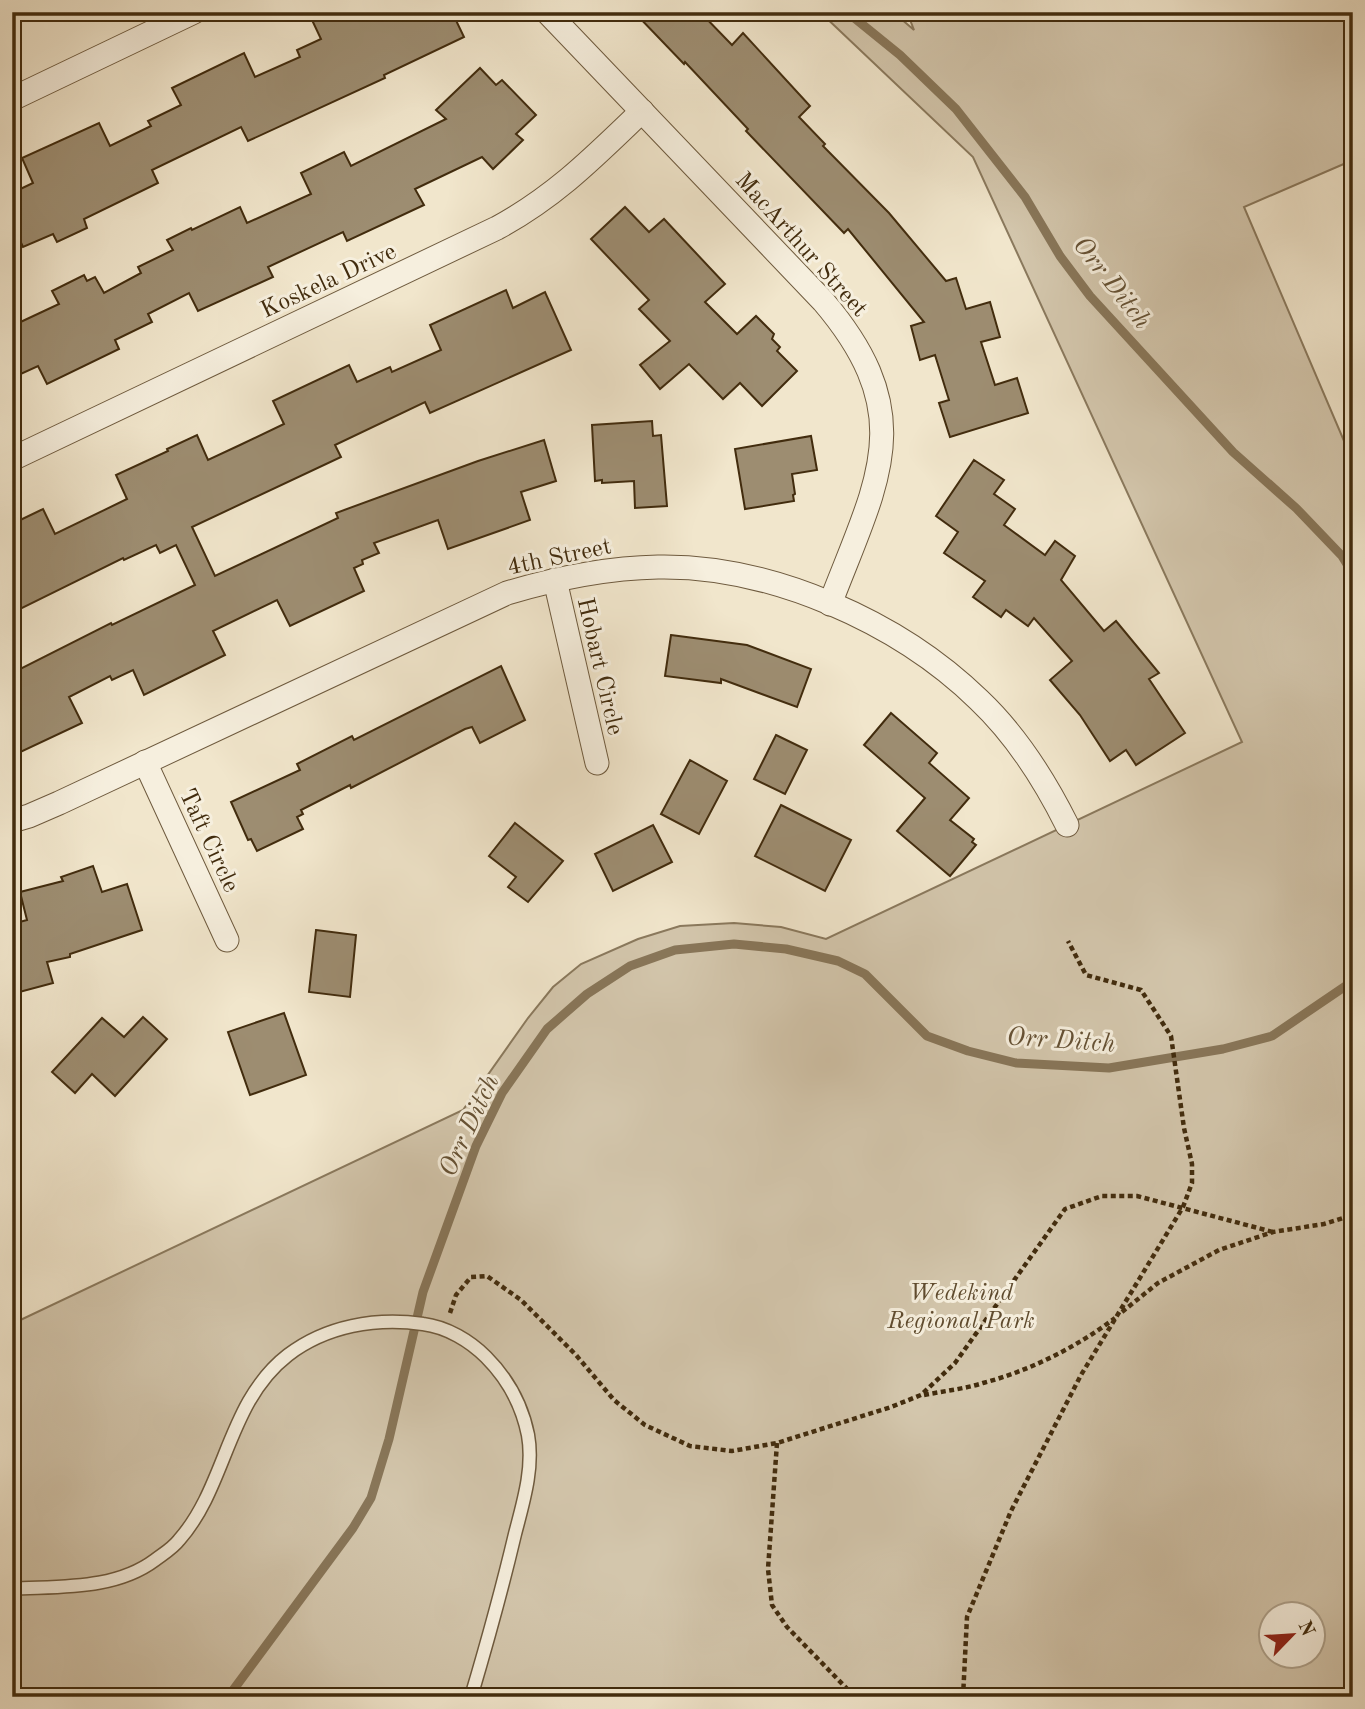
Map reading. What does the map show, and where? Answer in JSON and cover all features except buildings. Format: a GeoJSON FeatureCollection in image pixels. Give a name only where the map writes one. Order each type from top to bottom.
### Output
{"type":"FeatureCollection","features":[{"type":"Feature","properties":{"kind":"street"},"geometry":{"type":"LineString","coordinates":[[12,99],[194,12]]}},
{"type":"Feature","properties":{"kind":"street","name":"MacArthur Street"},"geometry":{"type":"LineString","coordinates":[[547,12],[823,301],[846,328],[863,356],[875,384],[881,416],[883,450],[877,483],[830,604]]}},
{"type":"Feature","properties":{"kind":"street","name":"Koskela Drive"},"geometry":{"type":"LineString","coordinates":[[12,459],[516,217],[563,185],[642,111]]}},
{"type":"Feature","properties":{"kind":"street","name":"4th Street"},"geometry":{"type":"LineString","coordinates":[[12,821],[59,803],[495,599],[555,580],[621,569],[661,567],[741,575],[783,587],[830,604],[906,641],[980,700],[1010,733],[1067,825]]}},
{"type":"Feature","properties":{"kind":"street","name":"Hobart Circle"},"geometry":{"type":"LineString","coordinates":[[555,580],[597,763]]}},
{"type":"Feature","properties":{"kind":"street","name":"Taft Circle"},"geometry":{"type":"LineString","coordinates":[[145,762],[227,940]]}},
{"type":"Feature","properties":{"kind":"lane"},"geometry":{"type":"LineString","coordinates":[[12,1589],[86,1585],[119,1578],[152,1562],[178,1541],[199,1513],[240,1417],[262,1381],[288,1355],[319,1336],[361,1323],[395,1320],[432,1325],[471,1342],[499,1370],[518,1401],[528,1437],[528,1480],[496,1614],[471,1697]]}},
{"type":"Feature","properties":{"kind":"path"},"geometry":{"type":"LineString","coordinates":[[963,1697],[967,1617],[1011,1511],[1081,1375],[1184,1207],[1192,1183],[1192,1164],[1171,1037],[1141,990],[1086,975],[1069,941]]}},
{"type":"Feature","properties":{"kind":"path"},"geometry":{"type":"LineString","coordinates":[[921,1395],[955,1363],[1065,1209],[1102,1196],[1137,1195],[1273,1232]]}},
{"type":"Feature","properties":{"kind":"path"},"geometry":{"type":"LineString","coordinates":[[445,1331],[456,1295],[471,1277],[487,1276],[522,1300],[576,1355],[614,1400],[645,1425],[690,1447],[732,1451],[777,1443],[921,1395],[983,1384],[1039,1363],[1101,1329],[1158,1283],[1219,1250],[1273,1232],[1324,1224],[1353,1215]]}},
{"type":"Feature","properties":{"kind":"path"},"geometry":{"type":"LineString","coordinates":[[777,1443],[768,1569],[772,1605],[787,1627],[855,1697]]}},
{"type":"Feature","properties":{"kind":"green space","name":"Wedekind Regional Park"},"geometry":{"type":"Polygon","coordinates":[[[820,12],[893,12],[914,30],[907,12],[1353,12],[1353,160],[1244,207],[1353,462],[1353,1697],[12,1697],[12,1324],[463,1110],[553,987],[581,964],[638,939],[680,926],[734,923],[781,927],[826,939],[1242,742],[973,157],[820,12]]]}},
{"type":"Feature","properties":{"kind":"waterway","name":"Orr Ditch"},"geometry":{"type":"LineString","coordinates":[[847,12],[900,55],[956,109],[1025,197],[1060,256],[1090,296],[1233,452],[1296,508],[1342,556],[1353,574]]}},
{"type":"Feature","properties":{"kind":"waterway","name":"Orr Ditch"},"geometry":{"type":"LineString","coordinates":[[228,1697],[353,1528],[371,1498],[389,1439],[423,1292],[476,1146],[502,1093],[547,1029],[587,994],[630,966],[675,950],[734,944],[786,949],[838,961],[865,974],[927,1036],[968,1051],[1016,1063],[1109,1068],[1223,1049],[1272,1036],[1353,981]]}}]}
